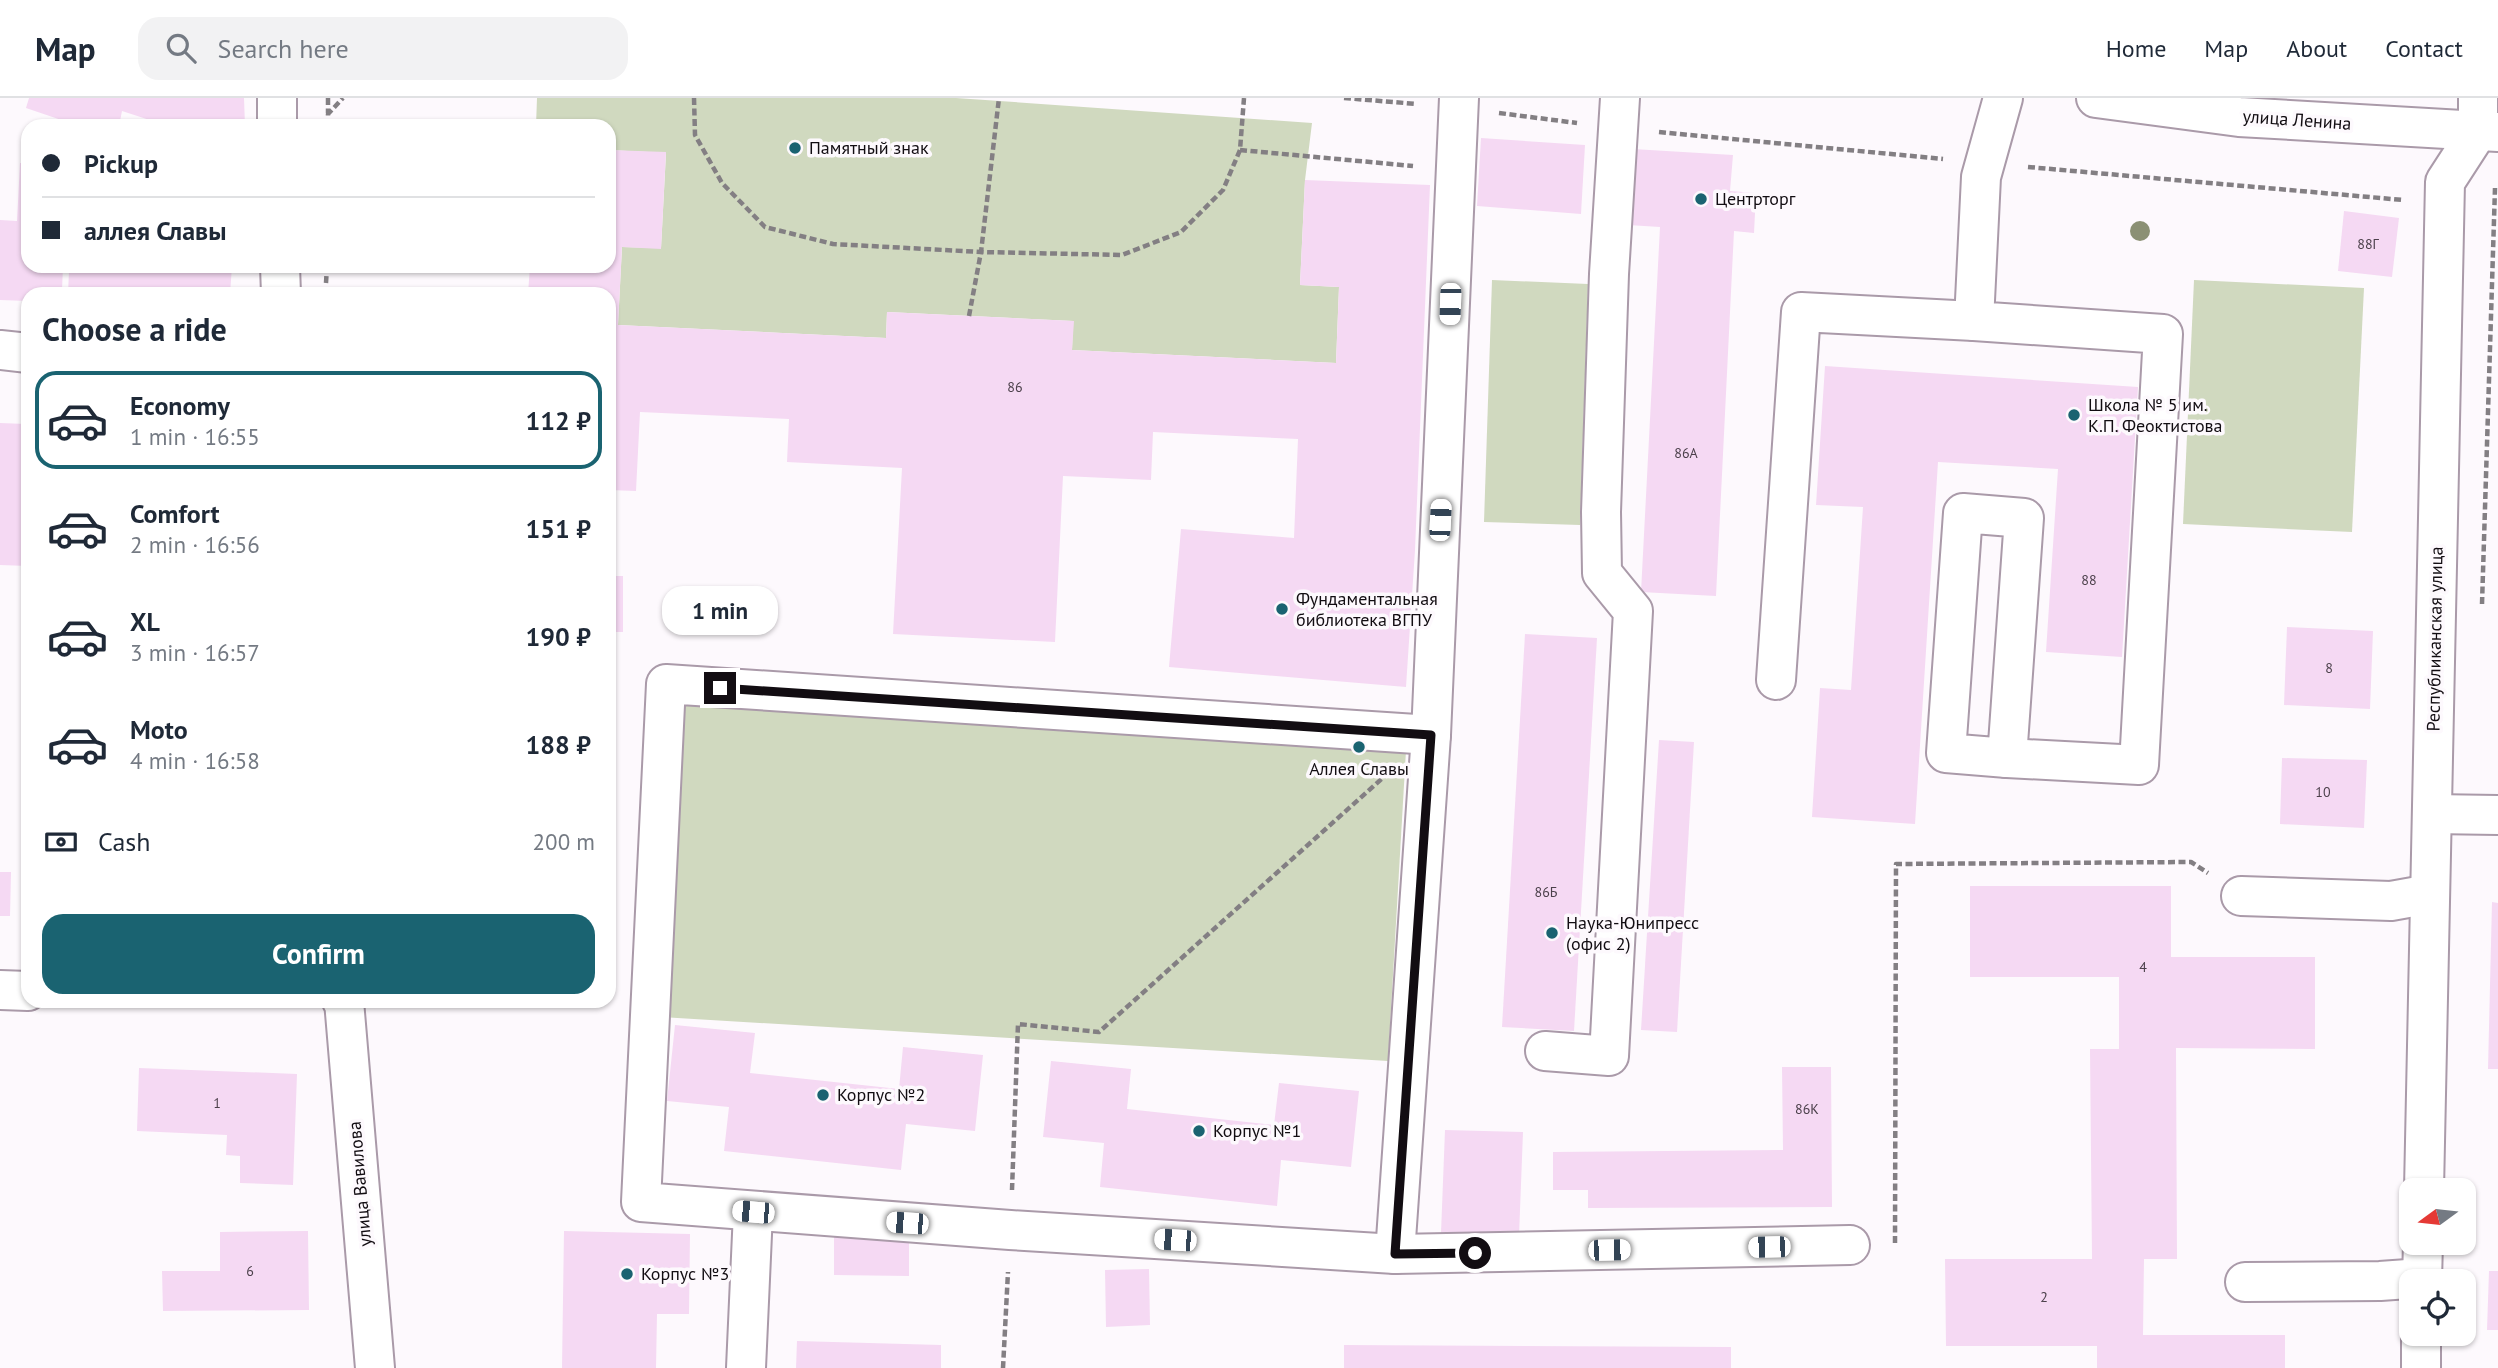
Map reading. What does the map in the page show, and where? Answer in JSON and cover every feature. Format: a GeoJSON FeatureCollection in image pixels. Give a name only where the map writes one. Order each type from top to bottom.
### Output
{"type":"FeatureCollection","features":[{"type":"Feature","properties":{"kind":"street"},"geometry":{"type":"LineString","coordinates":[[276,98],[277,119]]}},
{"type":"Feature","properties":{"kind":"street"},"geometry":{"type":"LineString","coordinates":[[1974,321],[1981,177],[2003,98]]}},
{"type":"Feature","properties":{"kind":"street","name":"улица Ленина"},"geometry":{"type":"LineString","coordinates":[[2096,98],[2239,117],[2485,120]]}},
{"type":"Feature","properties":{"kind":"street"},"geometry":{"type":"LineString","coordinates":[[1395,1254],[1431,735],[1459,103]]}},
{"type":"Feature","properties":{"kind":"street"},"geometry":{"type":"LineString","coordinates":[[1545,1051],[1609,1056],[1633,611],[1602,573],[1604,387],[1620,113]]}},
{"type":"Feature","properties":{"kind":"street"},"geometry":{"type":"LineString","coordinates":[[2445,182],[2485,120]]}},
{"type":"Feature","properties":{"kind":"street","name":"Республиканская улица"},"geometry":{"type":"LineString","coordinates":[[2424,1178],[2445,182]]}},
{"type":"Feature","properties":{"kind":"street"},"geometry":{"type":"LineString","coordinates":[[1776,680],[1801,312],[2164,334],[2139,765],[2007,758],[1946,753],[1963,513],[2025,518],[2007,758]]}},
{"type":"Feature","properties":{"kind":"street"},"geometry":{"type":"LineString","coordinates":[[0,350],[21,352]]}},
{"type":"Feature","properties":{"kind":"street"},"geometry":{"type":"LineString","coordinates":[[1431,735],[666,684],[641,1202],[1010,1230],[1395,1254],[1850,1245]]}},
{"type":"Feature","properties":{"kind":"street"},"geometry":{"type":"LineString","coordinates":[[2432,814],[2498,815]]}},
{"type":"Feature","properties":{"kind":"street"},"geometry":{"type":"LineString","coordinates":[[2241,896],[2391,901],[2430,894]]}},
{"type":"Feature","properties":{"kind":"street"},"geometry":{"type":"LineString","coordinates":[[0,990],[21,991]]}},
{"type":"Feature","properties":{"kind":"street","name":"улица Вавилова"},"geometry":{"type":"LineString","coordinates":[[345,1008],[375,1368]]}},
{"type":"Feature","properties":{"kind":"street"},"geometry":{"type":"LineString","coordinates":[[746,1368],[753,1212]]}},
{"type":"Feature","properties":{"kind":"street"},"geometry":{"type":"LineString","coordinates":[[2245,1282],[2379,1281],[2422,1267]]}},
{"type":"Feature","properties":{"kind":"street"},"geometry":{"type":"LineString","coordinates":[[2421,1346],[2421,1368]]}},
{"type":"Feature","properties":{"kind":"path"},"geometry":{"type":"LineString","coordinates":[[328,98],[328,119]]}},
{"type":"Feature","properties":{"kind":"path"},"geometry":{"type":"LineString","coordinates":[[328,114],[343,98]]}},
{"type":"Feature","properties":{"kind":"path"},"geometry":{"type":"LineString","coordinates":[[694,98],[695,135],[722,183],[765,227],[833,244],[981,252],[1122,255],[1181,232],[1223,190],[1240,150],[1244,98]]}},
{"type":"Feature","properties":{"kind":"path"},"geometry":{"type":"LineString","coordinates":[[969,316],[981,252],[999,98]]}},
{"type":"Feature","properties":{"kind":"path"},"geometry":{"type":"LineString","coordinates":[[1344,98],[1620,113],[1985,162],[2400,201],[2445,182]]}},
{"type":"Feature","properties":{"kind":"path"},"geometry":{"type":"LineString","coordinates":[[1240,150],[1455,170]]}},
{"type":"Feature","properties":{"kind":"path"},"geometry":{"type":"LineString","coordinates":[[1003,1368],[1018,1024],[1099,1032],[1431,735]]}},
{"type":"Feature","properties":{"kind":"path"},"geometry":{"type":"LineString","coordinates":[[1850,1245],[1895,1244],[1896,864],[2192,862],[2241,896]]}},
{"type":"Feature","properties":{"kind":"green space"},"geometry":{"type":"Polygon","coordinates":[[[537,98],[956,98],[1312,123],[1305,180],[1300,285],[1339,287],[1336,363],[1072,350],[1073,321],[887,312],[886,338],[618,325],[622,247],[661,248],[666,153],[616,150],[616,119],[536,119],[537,98]]]}},
{"type":"Feature","properties":{"kind":"green space"},"geometry":{"type":"Polygon","coordinates":[[[1492,280],[1588,284],[1580,525],[1484,522],[1492,280]]]}},
{"type":"Feature","properties":{"kind":"green space"},"geometry":{"type":"Polygon","coordinates":[[[2194,280],[2364,288],[2352,532],[2183,524],[2194,280]]]}},
{"type":"Feature","properties":{"kind":"green space"},"geometry":{"type":"Polygon","coordinates":[[[681,672],[1408,716],[1388,1061],[661,1017],[681,672]]]}},
{"type":"Feature","properties":{"kind":"building"},"geometry":{"type":"Polygon","coordinates":[[[29,98],[244,98],[245,119],[147,119],[122,111],[120,119],[58,119],[26,108],[29,98]]]}},
{"type":"Feature","properties":{"kind":"building"},"geometry":{"type":"Polygon","coordinates":[[[1481,138],[1585,145],[1581,214],[1477,206],[1481,138]]]}},
{"type":"Feature","properties":{"kind":"building"},"geometry":{"type":"Polygon","coordinates":[[[1633,149],[1733,155],[1730,191],[1756,193],[1754,233],[1734,231],[1716,596],[1641,592],[1660,227],[1628,225],[1633,149]]]}},
{"type":"Feature","properties":{"kind":"building"},"geometry":{"type":"Polygon","coordinates":[[[616,150],[666,152],[661,249],[622,247],[618,325],[886,338],[887,312],[1074,321],[1072,350],[1336,363],[1339,287],[1300,285],[1305,180],[1430,185],[1415,550],[1406,687],[1169,667],[1181,529],[1294,538],[1298,439],[1153,432],[1151,480],[1063,476],[1055,642],[893,634],[902,468],[787,462],[789,419],[640,412],[636,491],[616,490],[616,287],[528,287],[530,273],[616,273],[616,150]]]}},
{"type":"Feature","properties":{"kind":"building"},"geometry":{"type":"Polygon","coordinates":[[[21,163],[21,273],[63,273],[62,287],[21,287],[21,301],[0,300],[0,220],[17,221],[21,163]]]}},
{"type":"Feature","properties":{"kind":"building"},"geometry":{"type":"Polygon","coordinates":[[[2344,211],[2399,218],[2392,277],[2338,271],[2344,211]]]}},
{"type":"Feature","properties":{"kind":"building"},"geometry":{"type":"Polygon","coordinates":[[[69,273],[232,273],[230,287],[68,287],[69,273]]]}},
{"type":"Feature","properties":{"kind":"building"},"geometry":{"type":"Polygon","coordinates":[[[1825,366],[2138,387],[2122,657],[2046,652],[2058,469],[1938,462],[1915,824],[1812,817],[1820,688],[1851,690],[1863,507],[1816,505],[1825,366]]]}},
{"type":"Feature","properties":{"kind":"building"},"geometry":{"type":"Polygon","coordinates":[[[0,423],[21,424],[21,566],[0,565],[0,423]]]}},
{"type":"Feature","properties":{"kind":"building"},"geometry":{"type":"Polygon","coordinates":[[[616,576],[623,576],[623,632],[616,632],[616,576]]]}},
{"type":"Feature","properties":{"kind":"building"},"geometry":{"type":"Polygon","coordinates":[[[2287,627],[2373,631],[2370,709],[2284,705],[2287,627]]]}},
{"type":"Feature","properties":{"kind":"building"},"geometry":{"type":"Polygon","coordinates":[[[1525,634],[1597,638],[1574,1031],[1502,1027],[1525,634]]]}},
{"type":"Feature","properties":{"kind":"building"},"geometry":{"type":"Polygon","coordinates":[[[1659,740],[1694,742],[1677,1032],[1641,1030],[1659,740]]]}},
{"type":"Feature","properties":{"kind":"building"},"geometry":{"type":"Polygon","coordinates":[[[2282,758],[2367,760],[2364,828],[2280,824],[2282,758]]]}},
{"type":"Feature","properties":{"kind":"building"},"geometry":{"type":"Polygon","coordinates":[[[0,872],[11,872],[10,916],[0,916],[0,872]]]}},
{"type":"Feature","properties":{"kind":"building"},"geometry":{"type":"Polygon","coordinates":[[[1970,886],[2171,886],[2171,957],[2315,957],[2315,1049],[2176,1048],[2177,1259],[2144,1259],[2143,1335],[2285,1335],[2285,1368],[2097,1368],[2097,1346],[1946,1346],[1945,1259],[2092,1259],[2090,1049],[2119,1049],[2119,977],[1970,977],[1970,886]]]}},
{"type":"Feature","properties":{"kind":"building"},"geometry":{"type":"Polygon","coordinates":[[[2492,902],[2498,903],[2498,1069],[2488,1069],[2492,902]]]}},
{"type":"Feature","properties":{"kind":"building","name":"Корпус №2"},"geometry":{"type":"Polygon","coordinates":[[[675,1025],[755,1033],[750,1073],[899,1089],[903,1047],[983,1055],[975,1131],[906,1124],[901,1170],[724,1151],[729,1107],[667,1101],[675,1025]]]}},
{"type":"Feature","properties":{"kind":"building","name":"Корпус №1"},"geometry":{"type":"Polygon","coordinates":[[[1051,1061],[1131,1069],[1127,1109],[1274,1125],[1279,1083],[1359,1091],[1351,1167],[1281,1160],[1277,1206],[1100,1187],[1104,1143],[1043,1137],[1051,1061]]]}},
{"type":"Feature","properties":{"kind":"building"},"geometry":{"type":"Polygon","coordinates":[[[1782,1067],[1831,1067],[1832,1207],[1588,1208],[1588,1190],[1553,1190],[1553,1152],[1783,1150],[1782,1067]]]}},
{"type":"Feature","properties":{"kind":"building"},"geometry":{"type":"Polygon","coordinates":[[[139,1068],[297,1074],[293,1185],[240,1183],[240,1156],[226,1155],[227,1135],[137,1131],[139,1068]]]}},
{"type":"Feature","properties":{"kind":"building"},"geometry":{"type":"Polygon","coordinates":[[[1445,1130],[1523,1132],[1519,1236],[1441,1233],[1445,1130]]]}},
{"type":"Feature","properties":{"kind":"building"},"geometry":{"type":"Polygon","coordinates":[[[308,1231],[309,1310],[163,1311],[162,1271],[220,1271],[220,1232],[308,1231]]]}},
{"type":"Feature","properties":{"kind":"building","name":"Корпус №3"},"geometry":{"type":"Polygon","coordinates":[[[564,1231],[690,1234],[689,1314],[657,1314],[656,1368],[562,1368],[564,1231]]]}},
{"type":"Feature","properties":{"kind":"building"},"geometry":{"type":"Polygon","coordinates":[[[834,1236],[909,1237],[909,1276],[834,1275],[834,1236]]]}},
{"type":"Feature","properties":{"kind":"building"},"geometry":{"type":"Polygon","coordinates":[[[1149,1269],[1150,1325],[1106,1327],[1105,1270],[1149,1269]]]}},
{"type":"Feature","properties":{"kind":"building"},"geometry":{"type":"Polygon","coordinates":[[[2489,1271],[2498,1271],[2498,1330],[2487,1330],[2489,1271]]]}},
{"type":"Feature","properties":{"kind":"building"},"geometry":{"type":"Polygon","coordinates":[[[797,1341],[941,1345],[941,1368],[796,1368],[797,1341]]]}},
{"type":"Feature","properties":{"kind":"building"},"geometry":{"type":"Polygon","coordinates":[[[1344,1345],[1731,1347],[1731,1368],[1344,1368],[1344,1345]]]}},
{"type":"Feature","properties":{"kind":"place","name":"Памятный знак"},"geometry":{"type":"Point","coordinates":[795,148]}},
{"type":"Feature","properties":{"kind":"place","name":"Центрторг"},"geometry":{"type":"Point","coordinates":[1701,199]}},
{"type":"Feature","properties":{"kind":"place","name":"Школа № 5 им. К.П. Феоктистова"},"geometry":{"type":"Point","coordinates":[2074,415]}},
{"type":"Feature","properties":{"kind":"place","name":"Фундаментальная библиотека ВГПУ"},"geometry":{"type":"Point","coordinates":[1282,609]}},
{"type":"Feature","properties":{"kind":"place","name":"Аллея Славы"},"geometry":{"type":"Point","coordinates":[1359,747]}},
{"type":"Feature","properties":{"kind":"place","name":"Наука-Юнипресс (офис 2)"},"geometry":{"type":"Point","coordinates":[1552,933]}},
{"type":"Feature","properties":{"kind":"place","name":"Корпус №2"},"geometry":{"type":"Point","coordinates":[823,1095]}},
{"type":"Feature","properties":{"kind":"place","name":"Корпус №1"},"geometry":{"type":"Point","coordinates":[1199,1131]}},
{"type":"Feature","properties":{"kind":"place","name":"Корпус №3"},"geometry":{"type":"Point","coordinates":[627,1274]}},
{"type":"Feature","properties":{"kind":"route"},"geometry":{"type":"LineString","coordinates":[[720,688],[1431,735],[1395,1254],[1475,1253]]}}]}
